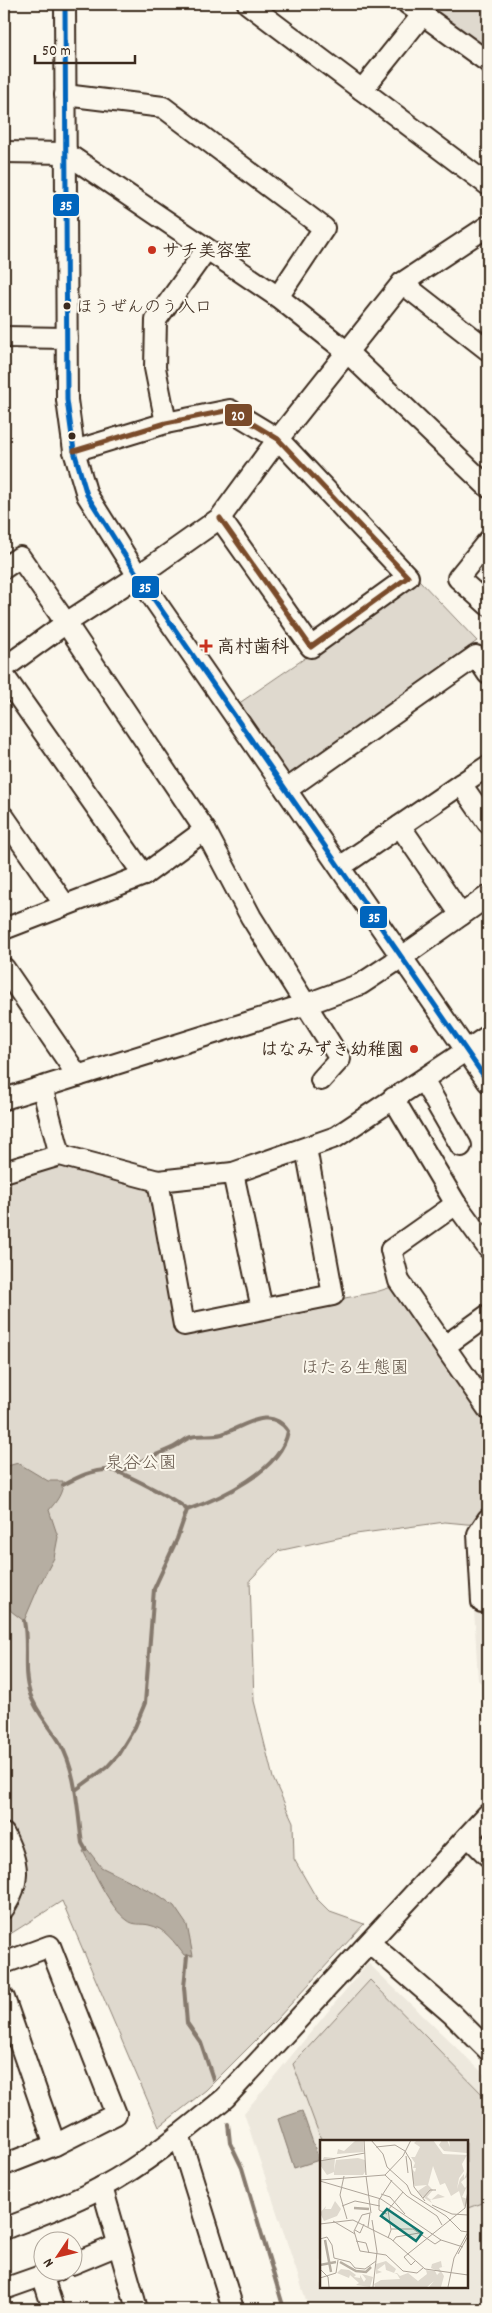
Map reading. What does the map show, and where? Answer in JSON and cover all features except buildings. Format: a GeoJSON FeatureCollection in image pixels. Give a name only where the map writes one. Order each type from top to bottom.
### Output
{"type":"FeatureCollection","features":[{"type":"Feature","properties":{"kind":"street"},"geometry":{"type":"LineString","coordinates":[[65,4],[67,400],[74,451],[87,495],[138,576],[488,1082]]}},
{"type":"Feature","properties":{"kind":"street"},"geometry":{"type":"LineString","coordinates":[[248,4],[488,185]]}},
{"type":"Feature","properties":{"kind":"street"},"geometry":{"type":"LineString","coordinates":[[362,90],[414,7],[488,62]]}},
{"type":"Feature","properties":{"kind":"street"},"geometry":{"type":"LineString","coordinates":[[65,95],[163,107],[324,228],[278,297]]}},
{"type":"Feature","properties":{"kind":"street"},"geometry":{"type":"LineString","coordinates":[[4,152],[66,153],[206,250],[278,297],[348,352],[488,487]]}},
{"type":"Feature","properties":{"kind":"street"},"geometry":{"type":"LineString","coordinates":[[4,668],[66,623],[138,576],[220,518],[278,439],[402,283],[488,226]]}},
{"type":"Feature","properties":{"kind":"street"},"geometry":{"type":"LineString","coordinates":[[166,424],[155,368],[156,320],[206,250]]}},
{"type":"Feature","properties":{"kind":"street"},"geometry":{"type":"LineString","coordinates":[[402,283],[488,350]]}},
{"type":"Feature","properties":{"kind":"street"},"geometry":{"type":"LineString","coordinates":[[4,337],[68,338]]}},
{"type":"Feature","properties":{"kind":"street"},"geometry":{"type":"LineString","coordinates":[[74,451],[166,424],[230,410],[278,439],[408,578],[310,647],[220,518]]}},
{"type":"Feature","properties":{"kind":"street"},"geometry":{"type":"LineString","coordinates":[[488,541],[458,578],[488,605]]}},
{"type":"Feature","properties":{"kind":"street"},"geometry":{"type":"LineString","coordinates":[[4,568],[20,558],[205,830],[251,917],[340,1059],[321,1080]]}},
{"type":"Feature","properties":{"kind":"street"},"geometry":{"type":"LineString","coordinates":[[286,790],[476,656],[488,674]]}},
{"type":"Feature","properties":{"kind":"street"},"geometry":{"type":"LineString","coordinates":[[4,676],[144,875]]}},
{"type":"Feature","properties":{"kind":"street"},"geometry":{"type":"LineString","coordinates":[[340,868],[488,766]]}},
{"type":"Feature","properties":{"kind":"street"},"geometry":{"type":"LineString","coordinates":[[461,784],[488,823]]}},
{"type":"Feature","properties":{"kind":"street"},"geometry":{"type":"LineString","coordinates":[[4,818],[65,905]]}},
{"type":"Feature","properties":{"kind":"street"},"geometry":{"type":"LineString","coordinates":[[400,826],[461,915]]}},
{"type":"Feature","properties":{"kind":"street"},"geometry":{"type":"LineString","coordinates":[[4,929],[144,875],[205,830]]}},
{"type":"Feature","properties":{"kind":"street"},"geometry":{"type":"LineString","coordinates":[[4,1099],[307,1004],[361,984],[488,896]]}},
{"type":"Feature","properties":{"kind":"street"},"geometry":{"type":"LineString","coordinates":[[4,968],[78,1076]]}},
{"type":"Feature","properties":{"kind":"street"},"geometry":{"type":"LineString","coordinates":[[4,1172],[60,1156],[158,1181],[233,1173],[336,1137],[393,1098],[467,1052],[488,1036]]}},
{"type":"Feature","properties":{"kind":"street"},"geometry":{"type":"LineString","coordinates":[[423,1080],[461,1146]]}},
{"type":"Feature","properties":{"kind":"street"},"geometry":{"type":"LineString","coordinates":[[42,1087],[60,1156]]}},
{"type":"Feature","properties":{"kind":"street"},"geometry":{"type":"LineString","coordinates":[[393,1098],[456,1204],[488,1248]]}},
{"type":"Feature","properties":{"kind":"street"},"geometry":{"type":"LineString","coordinates":[[158,1181],[184,1325],[333,1295],[306,1148]]}},
{"type":"Feature","properties":{"kind":"street"},"geometry":{"type":"LineString","coordinates":[[233,1173],[262,1309]]}},
{"type":"Feature","properties":{"kind":"street"},"geometry":{"type":"LineString","coordinates":[[456,1204],[391,1250],[399,1281],[488,1409]]}},
{"type":"Feature","properties":{"kind":"street"},"geometry":{"type":"LineString","coordinates":[[445,1346],[488,1315]]}},
{"type":"Feature","properties":{"kind":"street"},"geometry":{"type":"LineString","coordinates":[[488,1519],[478,1534],[482,1602],[488,1602]]}},
{"type":"Feature","properties":{"kind":"street"},"geometry":{"type":"LineString","coordinates":[[4,2229],[102,2187],[131,2170],[225,2098],[488,1814]]}},
{"type":"Feature","properties":{"kind":"street"},"geometry":{"type":"LineString","coordinates":[[4,1834],[13,1852],[17,1868],[16,1882],[4,1908]]}},
{"type":"Feature","properties":{"kind":"street"},"geometry":{"type":"LineString","coordinates":[[468,1836],[488,1856]]}},
{"type":"Feature","properties":{"kind":"street"},"geometry":{"type":"LineString","coordinates":[[370,1943],[452,2014],[488,2050]]}},
{"type":"Feature","properties":{"kind":"street"},"geometry":{"type":"LineString","coordinates":[[4,1963],[50,1946],[116,2114],[55,2145],[4,2165]]}},
{"type":"Feature","properties":{"kind":"street"},"geometry":{"type":"LineString","coordinates":[[4,1998],[55,2145]]}},
{"type":"Feature","properties":{"kind":"street"},"geometry":{"type":"LineString","coordinates":[[179,2135],[233,2309]]}},
{"type":"Feature","properties":{"kind":"street"},"geometry":{"type":"LineString","coordinates":[[102,2187],[138,2309]]}},
{"type":"Feature","properties":{"kind":"street"},"geometry":{"type":"LineString","coordinates":[[82,2260],[118,2245]]}},
{"type":"Feature","properties":{"kind":"street"},"geometry":{"type":"LineString","coordinates":[[4,2289],[32,2280]]}},
{"type":"Feature","properties":{"kind":"street"},"geometry":{"type":"LineString","coordinates":[[51,2280],[53,2309]]}},
{"type":"Feature","properties":{"kind":"shaded area"},"geometry":{"type":"Polygon","coordinates":[[[18,1463],[48,1481],[63,1481],[59,1497],[49,1510],[58,1537],[54,1558],[39,1586],[24,1621],[11,1611],[4,1599],[4,1467],[18,1463]]]}},
{"type":"Feature","properties":{"kind":"shaded area"},"geometry":{"type":"Polygon","coordinates":[[[474,1609],[488,1609],[488,1690],[478,1680],[474,1609]]]}},
{"type":"Feature","properties":{"kind":"shaded area"},"geometry":{"type":"Polygon","coordinates":[[[88,1850],[101,1867],[160,1896],[174,1906],[187,1925],[193,1956],[184,1955],[169,1936],[160,1929],[149,1925],[132,1923],[120,1914],[102,1888],[83,1851],[88,1850]]]}},
{"type":"Feature","properties":{"kind":"shaded area"},"geometry":{"type":"Polygon","coordinates":[[[368,1963],[488,2078],[488,2309],[309,2309],[244,2113],[368,1963]]]}},
{"type":"Feature","properties":{"kind":"shaded area"},"geometry":{"type":"Polygon","coordinates":[[[302,2111],[319,2160],[294,2168],[278,2119],[302,2111]]]}},
{"type":"Feature","properties":{"kind":"green space"},"geometry":{"type":"Polygon","coordinates":[[[488,4],[488,51],[427,5],[488,4]]]}},
{"type":"Feature","properties":{"kind":"green space"},"geometry":{"type":"Polygon","coordinates":[[[419,580],[477,641],[288,776],[238,704],[419,580]]]}},
{"type":"Feature","properties":{"kind":"green space","name":"泉谷公園"},"geometry":{"type":"Polygon","coordinates":[[[54,1161],[150,1184],[180,1330],[376,1292],[398,1285],[488,1419],[488,1508],[477,1525],[445,1522],[356,1534],[278,1551],[250,1580],[254,1701],[273,1778],[293,1822],[294,1859],[317,1899],[330,1912],[364,1924],[278,2018],[206,2090],[159,2127],[62,1901],[4,1938],[4,1917],[19,1849],[4,1821],[4,1176],[54,1161]]]}},
{"type":"Feature","properties":{"kind":"green space"},"geometry":{"type":"Polygon","coordinates":[[[370,1980],[488,2100],[488,2201],[467,2209],[467,2140],[321,2140],[293,2064],[370,1980]]]}},
{"type":"Feature","properties":{"kind":"waterway"},"geometry":{"type":"LineString","coordinates":[[77,1789],[107,1767],[118,1755],[135,1727],[145,1703],[154,1589],[177,1539],[187,1510],[216,1498],[248,1481],[274,1458],[283,1445],[288,1431],[281,1423],[273,1419],[256,1420],[222,1434],[191,1437],[118,1473]]}},
{"type":"Feature","properties":{"kind":"waterway"},"geometry":{"type":"LineString","coordinates":[[63,1485],[92,1472],[111,1470],[150,1487],[187,1510]]}},
{"type":"Feature","properties":{"kind":"waterway"},"geometry":{"type":"LineString","coordinates":[[24,1621],[26,1676],[30,1694],[36,1707],[60,1743],[70,1766],[76,1792],[82,1843],[86,1850]]}},
{"type":"Feature","properties":{"kind":"waterway"},"geometry":{"type":"LineString","coordinates":[[187,1956],[184,1987],[187,2023],[201,2043],[213,2079]]}},
{"type":"Feature","properties":{"kind":"waterway"},"geometry":{"type":"LineString","coordinates":[[228,2124],[230,2143],[242,2168],[284,2309]]}},
{"type":"Feature","properties":{"kind":"transit line","name":"35"},"geometry":{"type":"LineString","coordinates":[[65,4],[67,400],[74,451],[87,495],[138,576],[488,1082]]}},
{"type":"Feature","properties":{"kind":"transit line","name":"20"},"geometry":{"type":"LineString","coordinates":[[74,451],[166,423],[230,410],[278,439],[408,577],[311,647],[220,518]]}},
{"type":"Feature","properties":{"kind":"place","name":"サチ美容室"},"geometry":{"type":"Point","coordinates":[152,250]}},
{"type":"Feature","properties":{"kind":"place","name":"ほうぜんのう入口"},"geometry":{"type":"Point","coordinates":[67,306]}},
{"type":"Feature","properties":{"kind":"place","name":"高村歯科"},"geometry":{"type":"Point","coordinates":[206,646]}},
{"type":"Feature","properties":{"kind":"place","name":"はなみずき幼稚園"},"geometry":{"type":"Point","coordinates":[414,1049]}},
{"type":"Feature","properties":{"kind":"park label","name":"ほたる生態園"},"geometry":{"type":"Point","coordinates":[355,1367]}}]}
